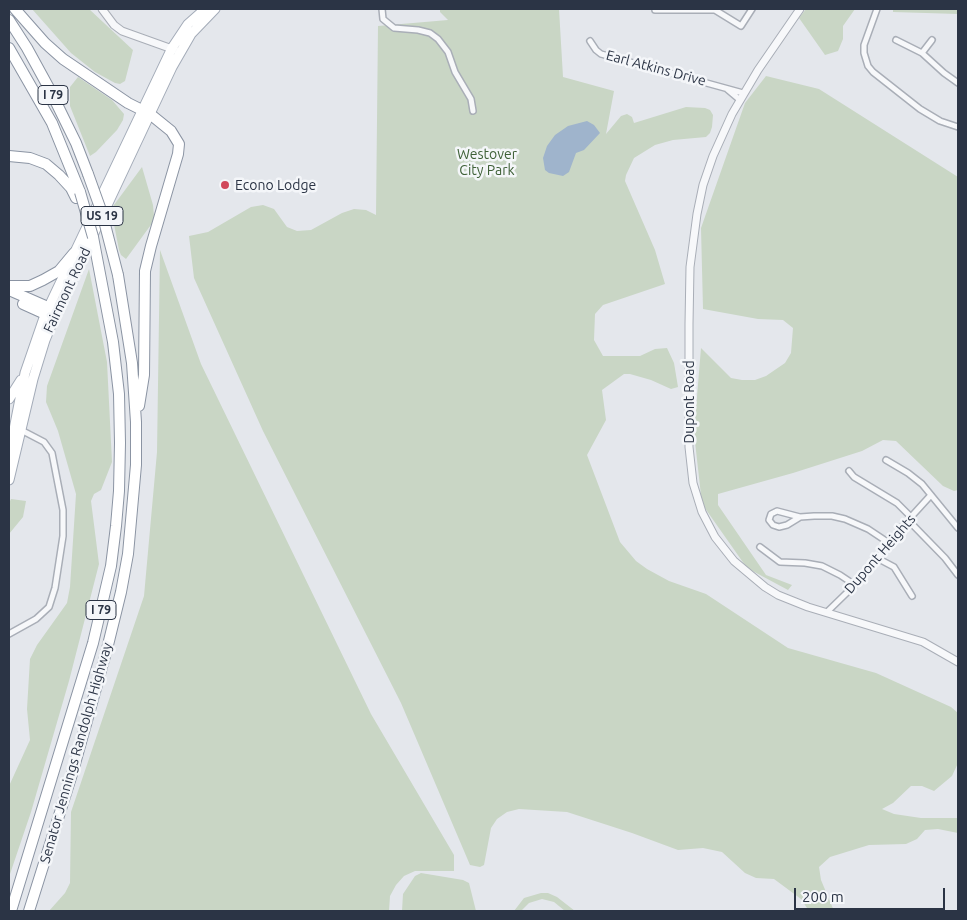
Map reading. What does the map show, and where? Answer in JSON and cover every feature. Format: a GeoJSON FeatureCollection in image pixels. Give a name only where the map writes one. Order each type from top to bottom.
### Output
{"type":"FeatureCollection","features":[{"type":"Feature","properties":{"kind":"highway"},"geometry":{"type":"LineString","coordinates":[[15,9],[45,43],[78,70],[128,103],[146,112],[171,131],[178,144],[178,154],[145,271],[144,375],[136,422]]}},
{"type":"Feature","properties":{"kind":"highway","name":"Senator Jennings Randolph Highway"},"geometry":{"type":"LineString","coordinates":[[9,20],[50,90],[76,143],[102,213],[118,275],[132,363],[136,422],[136,466],[133,505],[128,554],[121,592],[73,770],[30,911]]}},
{"type":"Feature","properties":{"kind":"highway","name":"I 79"},"geometry":{"type":"LineString","coordinates":[[9,48],[52,123],[78,195]]}},
{"type":"Feature","properties":{"kind":"highway"},"geometry":{"type":"LineString","coordinates":[[9,156],[30,158],[46,164],[59,174],[78,195]]}},
{"type":"Feature","properties":{"kind":"highway","name":"Senator Jennings Randolph Highway"},"geometry":{"type":"LineString","coordinates":[[11,911],[93,644],[110,566],[119,490],[119,394],[114,350],[106,298],[93,237],[78,195]]}},
{"type":"Feature","properties":{"kind":"highway"},"geometry":{"type":"LineString","coordinates":[[9,288],[30,286],[43,280],[59,271],[74,254]]}},
{"type":"Feature","properties":{"kind":"highway"},"geometry":{"type":"LineString","coordinates":[[9,288],[51,313]]}},
{"type":"Feature","properties":{"kind":"highway"},"geometry":{"type":"LineString","coordinates":[[9,296],[51,313]]}},
{"type":"Feature","properties":{"kind":"main road","name":"Fairmont Road"},"geometry":{"type":"LineString","coordinates":[[9,455],[25,373],[51,313],[146,112],[172,48],[188,24],[205,9]]}},
{"type":"Feature","properties":{"kind":"main road","name":"Fairmont Road"},"geometry":{"type":"LineString","coordinates":[[9,480],[15,428],[38,361],[51,313],[74,254],[146,112],[191,34],[215,9]]}},
{"type":"Feature","properties":{"kind":"main road"},"geometry":{"type":"LineString","coordinates":[[9,399],[25,373]]}},
{"type":"Feature","properties":{"kind":"street"},"geometry":{"type":"LineString","coordinates":[[102,9],[114,25],[122,31],[172,48],[180,53]]}},
{"type":"Feature","properties":{"kind":"street"},"geometry":{"type":"LineString","coordinates":[[382,9],[383,19],[394,28],[418,30],[438,39],[448,52],[455,72],[470,98],[473,111]]}},
{"type":"Feature","properties":{"kind":"street"},"geometry":{"type":"LineString","coordinates":[[655,10],[715,10],[741,26],[752,9]]}},
{"type":"Feature","properties":{"kind":"street","name":"Dupont Road"},"geometry":{"type":"LineString","coordinates":[[800,9],[742,96],[713,156],[704,185],[692,239],[689,324],[690,470],[696,496],[708,525],[719,543],[734,561],[753,578],[778,595],[923,642],[958,662]]}},
{"type":"Feature","properties":{"kind":"street"},"geometry":{"type":"LineString","coordinates":[[877,9],[864,45],[868,66],[920,109],[940,121],[958,127]]}},
{"type":"Feature","properties":{"kind":"street"},"geometry":{"type":"LineString","coordinates":[[896,40],[922,53],[958,83]]}},
{"type":"Feature","properties":{"kind":"street"},"geometry":{"type":"LineString","coordinates":[[922,53],[932,40]]}},
{"type":"Feature","properties":{"kind":"street","name":"Earl Atkins Drive"},"geometry":{"type":"LineString","coordinates":[[590,41],[601,54],[727,89],[742,96]]}},
{"type":"Feature","properties":{"kind":"street"},"geometry":{"type":"LineString","coordinates":[[9,634],[36,619],[49,607],[55,588],[63,536],[63,510],[52,453],[44,442],[15,428]]}},
{"type":"Feature","properties":{"kind":"street"},"geometry":{"type":"LineString","coordinates":[[886,460],[912,476],[931,495],[958,528]]}},
{"type":"Feature","properties":{"kind":"street"},"geometry":{"type":"LineString","coordinates":[[849,471],[897,503],[958,575]]}},
{"type":"Feature","properties":{"kind":"street","name":"Dupont Heights"},"geometry":{"type":"LineString","coordinates":[[827,612],[855,585],[931,495]]}},
{"type":"Feature","properties":{"kind":"street"},"geometry":{"type":"LineString","coordinates":[[800,517],[787,525],[779,527],[772,525],[769,520],[771,514],[777,511],[800,517],[823,515],[845,519],[868,529],[889,543]]}},
{"type":"Feature","properties":{"kind":"street"},"geometry":{"type":"LineString","coordinates":[[760,547],[780,562],[822,566],[855,585]]}},
{"type":"Feature","properties":{"kind":"street"},"geometry":{"type":"LineString","coordinates":[[877,558],[894,567],[912,596]]}},
{"type":"Feature","properties":{"kind":"green space"},"geometry":{"type":"Polygon","coordinates":[[[32,9],[89,9],[133,50],[125,81],[120,84],[115,83],[95,72],[71,53],[32,9]]]}},
{"type":"Feature","properties":{"kind":"green space","name":"Westover City Park"},"geometry":{"type":"Polygon","coordinates":[[[440,9],[559,9],[563,77],[614,91],[606,134],[621,116],[627,114],[632,117],[634,123],[686,107],[705,108],[710,110],[713,115],[712,127],[706,137],[673,140],[655,145],[634,158],[625,181],[655,250],[665,284],[603,305],[595,314],[594,340],[603,356],[640,356],[655,349],[667,348],[674,363],[678,387],[671,389],[651,380],[624,374],[602,390],[606,420],[587,455],[620,542],[636,561],[647,569],[669,581],[706,594],[788,648],[876,673],[951,707],[958,713],[958,763],[952,776],[934,791],[922,786],[911,786],[893,803],[882,809],[894,814],[921,818],[958,818],[958,833],[938,829],[925,830],[917,839],[906,844],[869,845],[830,857],[819,867],[821,880],[834,911],[809,911],[801,899],[774,879],[756,878],[745,873],[722,852],[703,848],[678,850],[567,812],[519,809],[507,812],[497,819],[491,828],[484,865],[480,867],[470,865],[401,703],[263,431],[194,278],[189,236],[208,232],[251,207],[263,205],[274,209],[287,227],[297,231],[311,230],[342,213],[354,209],[366,210],[376,215],[378,26],[448,20],[440,12],[440,9]]]}},
{"type":"Feature","properties":{"kind":"green space"},"geometry":{"type":"Polygon","coordinates":[[[806,9],[855,9],[843,26],[843,39],[838,51],[825,55],[799,18],[806,9]]]}},
{"type":"Feature","properties":{"kind":"green space"},"geometry":{"type":"Polygon","coordinates":[[[893,9],[958,9],[958,14],[893,12],[893,9]]]}},
{"type":"Feature","properties":{"kind":"green space"},"geometry":{"type":"Polygon","coordinates":[[[766,76],[819,89],[958,177],[958,490],[954,491],[943,486],[896,441],[883,440],[862,451],[718,494],[718,505],[766,575],[792,585],[788,590],[747,568],[702,504],[694,433],[701,348],[731,378],[742,380],[755,380],[766,376],[785,363],[791,353],[793,328],[783,320],[758,319],[703,309],[701,228],[745,103],[766,76]]]}},
{"type":"Feature","properties":{"kind":"green space"},"geometry":{"type":"Polygon","coordinates":[[[78,77],[112,100],[124,114],[117,130],[90,156],[70,106],[70,87],[78,77]]]}},
{"type":"Feature","properties":{"kind":"green space"},"geometry":{"type":"Polygon","coordinates":[[[142,167],[153,205],[153,222],[126,259],[119,250],[111,209],[142,167]]]}},
{"type":"Feature","properties":{"kind":"green space"},"geometry":{"type":"Polygon","coordinates":[[[160,250],[201,364],[371,714],[454,855],[454,871],[415,871],[404,876],[390,896],[389,911],[49,911],[65,893],[70,883],[71,812],[144,596],[157,452],[160,250]]]}},
{"type":"Feature","properties":{"kind":"green space"},"geometry":{"type":"Polygon","coordinates":[[[89,269],[107,362],[112,462],[101,490],[94,494],[91,501],[99,564],[69,681],[31,812],[9,877],[9,786],[30,740],[27,709],[30,659],[37,645],[67,603],[70,587],[76,494],[58,431],[46,402],[47,386],[89,269]]]}},
{"type":"Feature","properties":{"kind":"green space"},"geometry":{"type":"Polygon","coordinates":[[[11,499],[26,501],[23,517],[9,534],[9,503],[11,499]]]}},
{"type":"Feature","properties":{"kind":"green space"},"geometry":{"type":"Polygon","coordinates":[[[421,873],[463,880],[469,883],[476,911],[402,911],[403,894],[415,876],[421,873]]]}},
{"type":"Feature","properties":{"kind":"green space"},"geometry":{"type":"Polygon","coordinates":[[[548,893],[557,897],[575,911],[565,911],[554,902],[542,899],[529,903],[521,911],[514,911],[524,898],[548,893]]]}},
{"type":"Feature","properties":{"kind":"water"},"geometry":{"type":"Polygon","coordinates":[[[587,121],[594,125],[600,133],[584,150],[576,153],[569,172],[563,176],[549,173],[545,170],[543,158],[547,146],[555,135],[568,126],[587,121]]]}},
{"type":"Feature","properties":{"kind":"place","name":"Econo Lodge"},"geometry":{"type":"Point","coordinates":[225,185]}}]}
